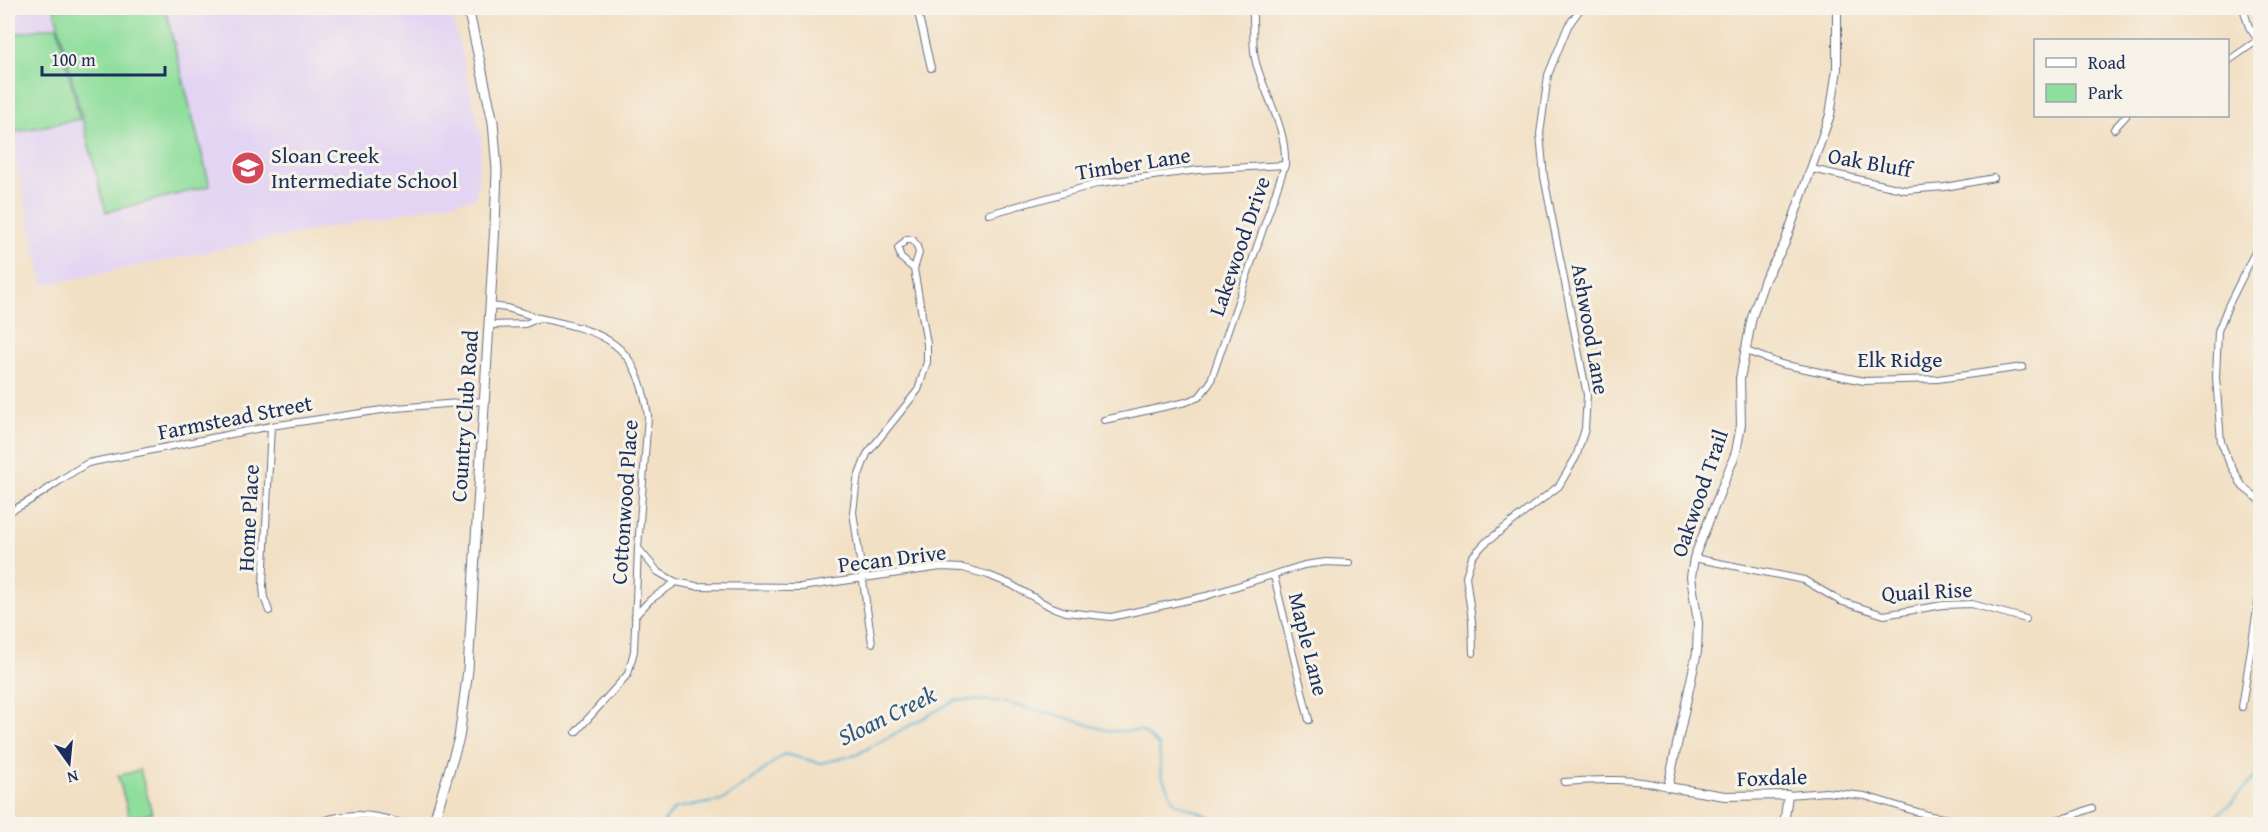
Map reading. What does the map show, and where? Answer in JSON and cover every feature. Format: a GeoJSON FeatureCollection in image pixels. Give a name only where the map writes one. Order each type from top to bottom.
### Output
{"type":"FeatureCollection","features":[{"type":"Feature","properties":{"kind":"main road","name":"Country Club Road"},"geometry":{"type":"LineString","coordinates":[[433,825],[459,738],[468,670],[497,170],[493,122],[468,8]]}},
{"type":"Feature","properties":{"kind":"street"},"geometry":{"type":"LineString","coordinates":[[917,8],[931,68]]}},
{"type":"Feature","properties":{"kind":"street","name":"Lakewood Drive"},"geometry":{"type":"LineString","coordinates":[[1104,420],[1186,402],[1199,397],[1210,383],[1286,165],[1283,131],[1255,61],[1252,8]]}},
{"type":"Feature","properties":{"kind":"street","name":"Ashwood Lane"},"geometry":{"type":"LineString","coordinates":[[1473,653],[1472,621],[1466,576],[1472,557],[1485,543],[1559,486],[1576,457],[1585,429],[1587,395],[1540,156],[1540,134],[1548,75],[1568,26],[1581,8]]}},
{"type":"Feature","properties":{"kind":"street","name":"Oakwood Trail"},"geometry":{"type":"LineString","coordinates":[[1668,787],[1697,652],[1698,623],[1691,577],[1694,558],[1736,452],[1741,425],[1740,379],[1744,350],[1759,295],[1784,244],[1830,115],[1838,46],[1837,8]]}},
{"type":"Feature","properties":{"kind":"street"},"geometry":{"type":"LineString","coordinates":[[2229,61],[2259,42],[2243,8]]}},
{"type":"Feature","properties":{"kind":"street"},"geometry":{"type":"LineString","coordinates":[[2114,129],[2125,117]]}},
{"type":"Feature","properties":{"kind":"street","name":"Timber Lane"},"geometry":{"type":"LineString","coordinates":[[990,214],[1100,183],[1198,170],[1286,165]]}},
{"type":"Feature","properties":{"kind":"street","name":"Oak Bluff"},"geometry":{"type":"LineString","coordinates":[[1812,169],[1906,190],[1945,187],[1994,178]]}},
{"type":"Feature","properties":{"kind":"street"},"geometry":{"type":"LineString","coordinates":[[872,643],[853,512],[857,480],[867,454],[918,390],[927,362],[927,344],[914,270],[919,253],[913,240],[907,239],[898,248],[901,258],[914,270]]}},
{"type":"Feature","properties":{"kind":"street"},"geometry":{"type":"LineString","coordinates":[[2260,242],[2218,331],[2216,377],[2221,442],[2243,487],[2260,501]]}},
{"type":"Feature","properties":{"kind":"street","name":"Cottonwood Place"},"geometry":{"type":"LineString","coordinates":[[490,306],[507,308],[539,318],[582,327],[603,336],[626,355],[639,374],[645,394],[648,416],[638,548],[634,651],[628,674],[576,732]]}},
{"type":"Feature","properties":{"kind":"street","name":"Cottonwood Place"},"geometry":{"type":"LineString","coordinates":[[489,325],[525,324],[539,318]]}},
{"type":"Feature","properties":{"kind":"street","name":"Elk Ridge"},"geometry":{"type":"LineString","coordinates":[[1744,350],[1782,364],[1864,381],[1938,379],[2023,368]]}},
{"type":"Feature","properties":{"kind":"street","name":"Farmstead Street"},"geometry":{"type":"LineString","coordinates":[[8,512],[24,505],[88,463],[270,426],[387,410],[484,402]]}},
{"type":"Feature","properties":{"kind":"street","name":"Home Place"},"geometry":{"type":"LineString","coordinates":[[269,611],[263,586],[270,426]]}},
{"type":"Feature","properties":{"kind":"street","name":"Pecan Drive"},"geometry":{"type":"LineString","coordinates":[[638,548],[658,572],[675,582],[696,586],[801,587],[941,567],[963,568],[1010,584],[1048,606],[1066,612],[1111,617],[1206,596],[1304,565],[1326,562],[1349,563]]}},
{"type":"Feature","properties":{"kind":"street","name":"Quail Rise"},"geometry":{"type":"LineString","coordinates":[[1694,558],[1804,579],[1840,601],[1884,615],[1943,605],[1972,603],[2026,619]]}},
{"type":"Feature","properties":{"kind":"street","name":"Maple Lane"},"geometry":{"type":"LineString","coordinates":[[1274,576],[1309,720]]}},
{"type":"Feature","properties":{"kind":"street"},"geometry":{"type":"LineString","coordinates":[[635,616],[650,600],[675,582]]}},
{"type":"Feature","properties":{"kind":"street"},"geometry":{"type":"LineString","coordinates":[[2242,707],[2260,590]]}},
{"type":"Feature","properties":{"kind":"street","name":"Foxdale"},"geometry":{"type":"LineString","coordinates":[[1564,782],[1644,781],[1725,796],[1826,792],[1865,796],[1931,816],[1979,825]]}},
{"type":"Feature","properties":{"kind":"street"},"geometry":{"type":"LineString","coordinates":[[1784,825],[1788,795]]}},
{"type":"Feature","properties":{"kind":"street"},"geometry":{"type":"LineString","coordinates":[[2036,825],[2070,818],[2092,808]]}},
{"type":"Feature","properties":{"kind":"street"},"geometry":{"type":"LineString","coordinates":[[311,825],[354,814],[385,818],[405,825]]}},
{"type":"Feature","properties":{"kind":"street"},"geometry":{"type":"LineString","coordinates":[[328,819],[350,825]]}},
{"type":"Feature","properties":{"kind":"shaded area","name":"Sloan Creek Intermediate School"},"geometry":{"type":"Polygon","coordinates":[[[8,8],[451,8],[482,139],[476,198],[43,285],[8,125],[8,8]]]}},
{"type":"Feature","properties":{"kind":"green space"},"geometry":{"type":"Polygon","coordinates":[[[54,8],[165,8],[210,186],[106,212],[54,8]]]}},
{"type":"Feature","properties":{"kind":"green space"},"geometry":{"type":"Polygon","coordinates":[[[57,26],[80,119],[9,133],[8,35],[57,26]]]}},
{"type":"Feature","properties":{"kind":"green space"},"geometry":{"type":"Polygon","coordinates":[[[140,770],[152,813],[130,819],[118,776],[140,770]]]}},
{"type":"Feature","properties":{"kind":"waterway","name":"Sloan Creek"},"geometry":{"type":"LineString","coordinates":[[662,824],[675,808],[721,801],[784,754],[821,763],[856,755],[956,700],[998,701],[1057,715],[1109,731],[1142,731],[1159,746],[1161,774],[1174,802],[1213,818],[1237,824]]}},
{"type":"Feature","properties":{"kind":"waterway"},"geometry":{"type":"LineString","coordinates":[[2206,824],[2231,803],[2260,771]]}},
{"type":"Feature","properties":{"kind":"place","name":"Sloan Creek Intermediate School"},"geometry":{"type":"Point","coordinates":[248,168]}}]}
